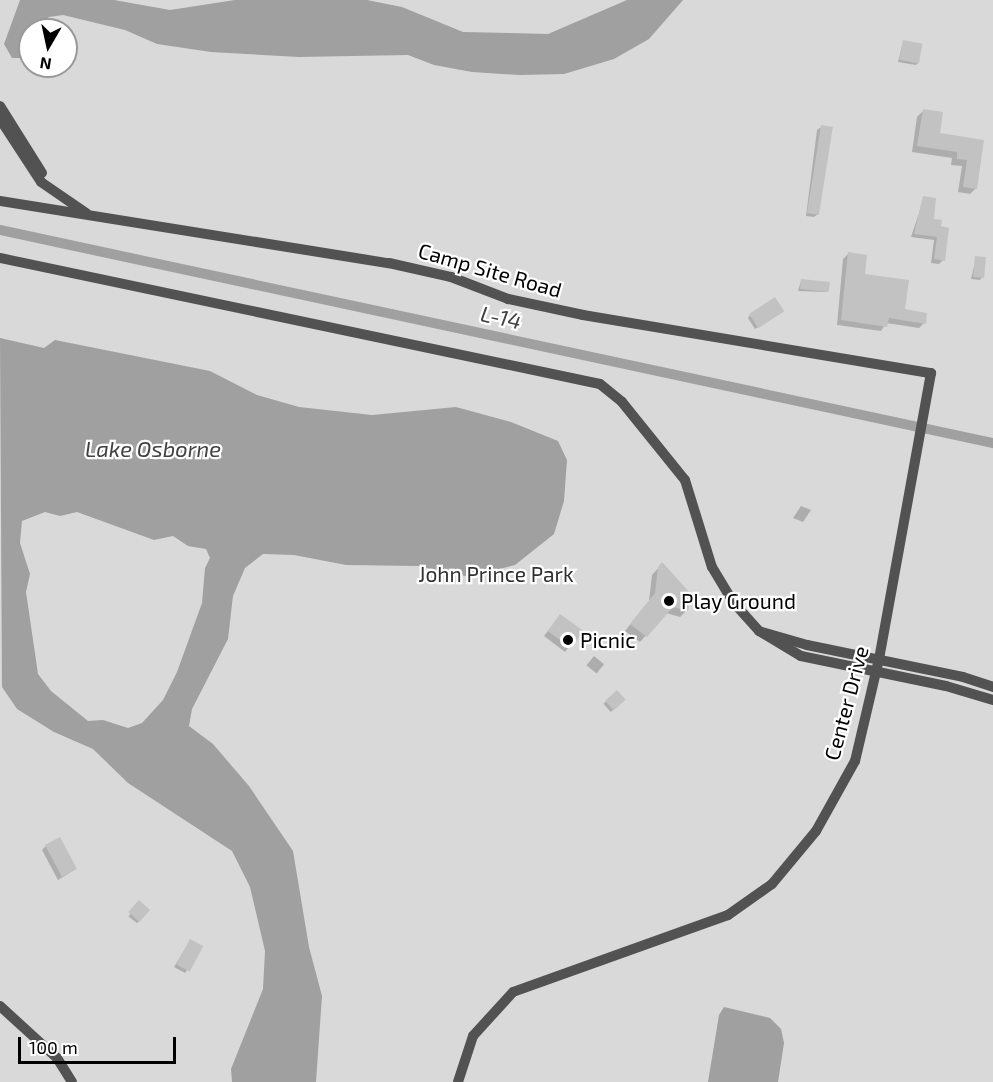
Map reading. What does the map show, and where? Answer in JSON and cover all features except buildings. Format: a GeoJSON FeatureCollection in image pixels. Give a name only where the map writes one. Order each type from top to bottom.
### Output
{"type":"FeatureCollection","features":[{"type":"Feature","properties":{"kind":"street","name":"Camp Site Road"},"geometry":{"type":"LineString","coordinates":[[0,106],[49,187]]}},
{"type":"Feature","properties":{"kind":"street","name":"Camp Site Road"},"geometry":{"type":"LineString","coordinates":[[0,119],[21,155],[49,187],[86,213],[390,263],[451,277],[508,299],[583,315],[931,373]]}},
{"type":"Feature","properties":{"kind":"street"},"geometry":{"type":"LineString","coordinates":[[25,203],[45,202],[49,187]]}},
{"type":"Feature","properties":{"kind":"street"},"geometry":{"type":"LineString","coordinates":[[0,201],[86,213]]}},
{"type":"Feature","properties":{"kind":"street"},"geometry":{"type":"LineString","coordinates":[[0,258],[600,384],[622,402],[685,480],[712,567],[733,602],[759,631],[801,656],[946,686],[993,700]]}},
{"type":"Feature","properties":{"kind":"street","name":"Center Drive"},"geometry":{"type":"LineString","coordinates":[[458,1082],[473,1036],[513,992],[728,915],[772,884],[816,831],[855,761],[879,659],[931,373]]}},
{"type":"Feature","properties":{"kind":"street"},"geometry":{"type":"LineString","coordinates":[[759,631],[807,645],[879,659],[993,687]]}},
{"type":"Feature","properties":{"kind":"street"},"geometry":{"type":"LineString","coordinates":[[0,1006],[57,1058],[72,1082]]}},
{"type":"Feature","properties":{"kind":"green space","name":"John Prince Park"},"geometry":{"type":"Polygon","coordinates":[[[0,0],[993,0],[993,1082],[0,1082],[0,0]]]}},
{"type":"Feature","properties":{"kind":"water"},"geometry":{"type":"Polygon","coordinates":[[[20,0],[114,0],[170,10],[235,0],[367,0],[402,7],[463,32],[548,34],[627,0],[683,0],[649,39],[614,59],[564,74],[520,75],[472,72],[434,65],[408,55],[299,57],[211,52],[157,44],[125,30],[63,15],[48,18],[18,18],[18,58],[12,58],[4,44],[20,0]]]}},
{"type":"Feature","properties":{"kind":"water","name":"Lake Osborne"},"geometry":{"type":"Polygon","coordinates":[[[0,338],[44,348],[55,340],[210,371],[257,395],[299,407],[372,415],[456,407],[511,422],[558,441],[567,460],[564,501],[554,534],[515,565],[470,577],[418,566],[346,565],[294,555],[263,554],[245,568],[233,596],[228,639],[192,709],[189,726],[213,744],[249,786],[293,851],[309,947],[322,996],[316,1082],[232,1082],[231,1069],[263,989],[265,951],[250,887],[232,851],[128,783],[93,749],[54,732],[17,709],[2,687],[0,338]],[[45,512],[22,521],[20,543],[30,574],[26,592],[38,674],[51,691],[88,721],[103,720],[128,728],[142,723],[163,700],[177,672],[202,603],[205,568],[210,558],[206,549],[188,546],[173,536],[154,540],[77,512],[60,516],[45,512]]]}},
{"type":"Feature","properties":{"kind":"water"},"geometry":{"type":"Polygon","coordinates":[[[724,1007],[770,1018],[781,1029],[784,1043],[778,1082],[708,1082],[719,1015],[724,1007]]]}},
{"type":"Feature","properties":{"kind":"waterway","name":"L-14"},"geometry":{"type":"LineString","coordinates":[[0,230],[993,443]]}},
{"type":"Feature","properties":{"kind":"place","name":"Play Ground"},"geometry":{"type":"Point","coordinates":[669,601]}},
{"type":"Feature","properties":{"kind":"place","name":"Picnic"},"geometry":{"type":"Point","coordinates":[568,640]}}]}
